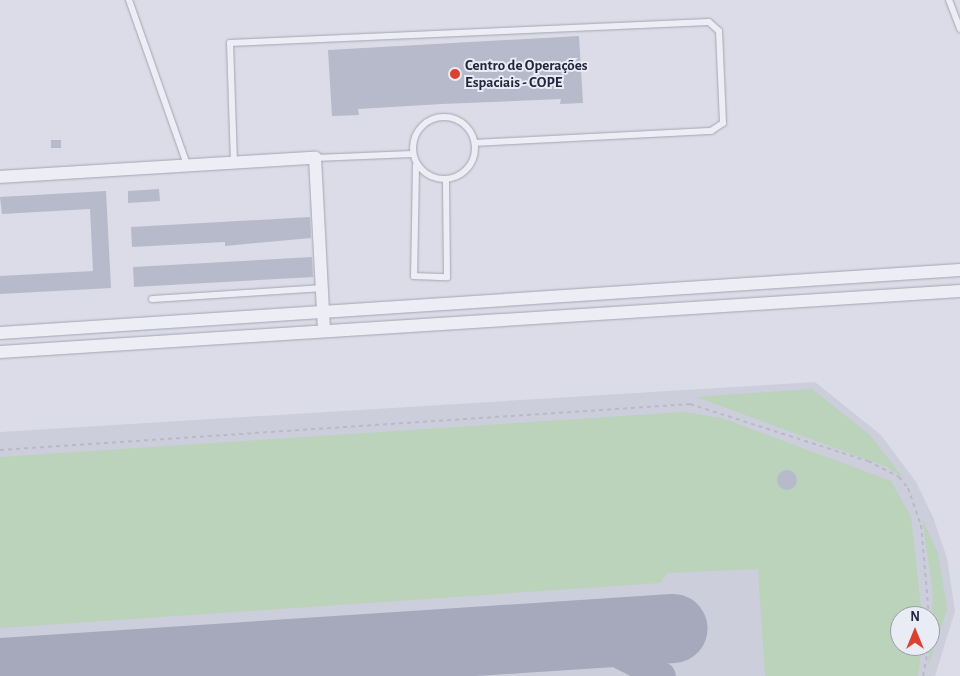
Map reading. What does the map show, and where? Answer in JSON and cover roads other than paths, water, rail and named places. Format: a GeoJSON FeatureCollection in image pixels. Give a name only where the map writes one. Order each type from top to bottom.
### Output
{"type":"FeatureCollection","features":[{"type":"Feature","properties":{"kind":"street"},"geometry":{"type":"LineString","coordinates":[[0,177],[314,158],[324,331]]}},
{"type":"Feature","properties":{"kind":"street"},"geometry":{"type":"LineString","coordinates":[[0,333],[960,270]]}},
{"type":"Feature","properties":{"kind":"street"},"geometry":{"type":"LineString","coordinates":[[0,352],[960,291]]}},
{"type":"Feature","properties":{"kind":"street"},"geometry":{"type":"LineString","coordinates":[[406,305],[398,318],[408,326]]}},
{"type":"Feature","properties":{"kind":"street"},"geometry":{"type":"LineString","coordinates":[[286,313],[296,321],[288,333]]}},
{"type":"Feature","properties":{"kind":"lane"},"geometry":{"type":"LineString","coordinates":[[129,0],[186,165]]}},
{"type":"Feature","properties":{"kind":"lane"},"geometry":{"type":"LineString","coordinates":[[950,0],[960,29]]}},
{"type":"Feature","properties":{"kind":"lane"},"geometry":{"type":"LineString","coordinates":[[234,163],[230,43],[709,22],[719,31],[723,123],[711,131],[476,143]]}},
{"type":"Feature","properties":{"kind":"lane"},"geometry":{"type":"LineString","coordinates":[[416,165],[430,176],[446,180],[464,173],[474,159],[476,143],[469,127],[454,116],[433,119],[415,131],[412,154],[416,165],[414,276],[448,277],[446,180]]}},
{"type":"Feature","properties":{"kind":"lane"},"geometry":{"type":"LineString","coordinates":[[314,158],[412,154]]}},
{"type":"Feature","properties":{"kind":"lane"},"geometry":{"type":"LineString","coordinates":[[152,298],[321,288]]}},
{"type":"Feature","properties":{"kind":"place","name":"Centro de Operações Espaciais - COPE"},"geometry":{"type":"Point","coordinates":[455,74]}}]}
